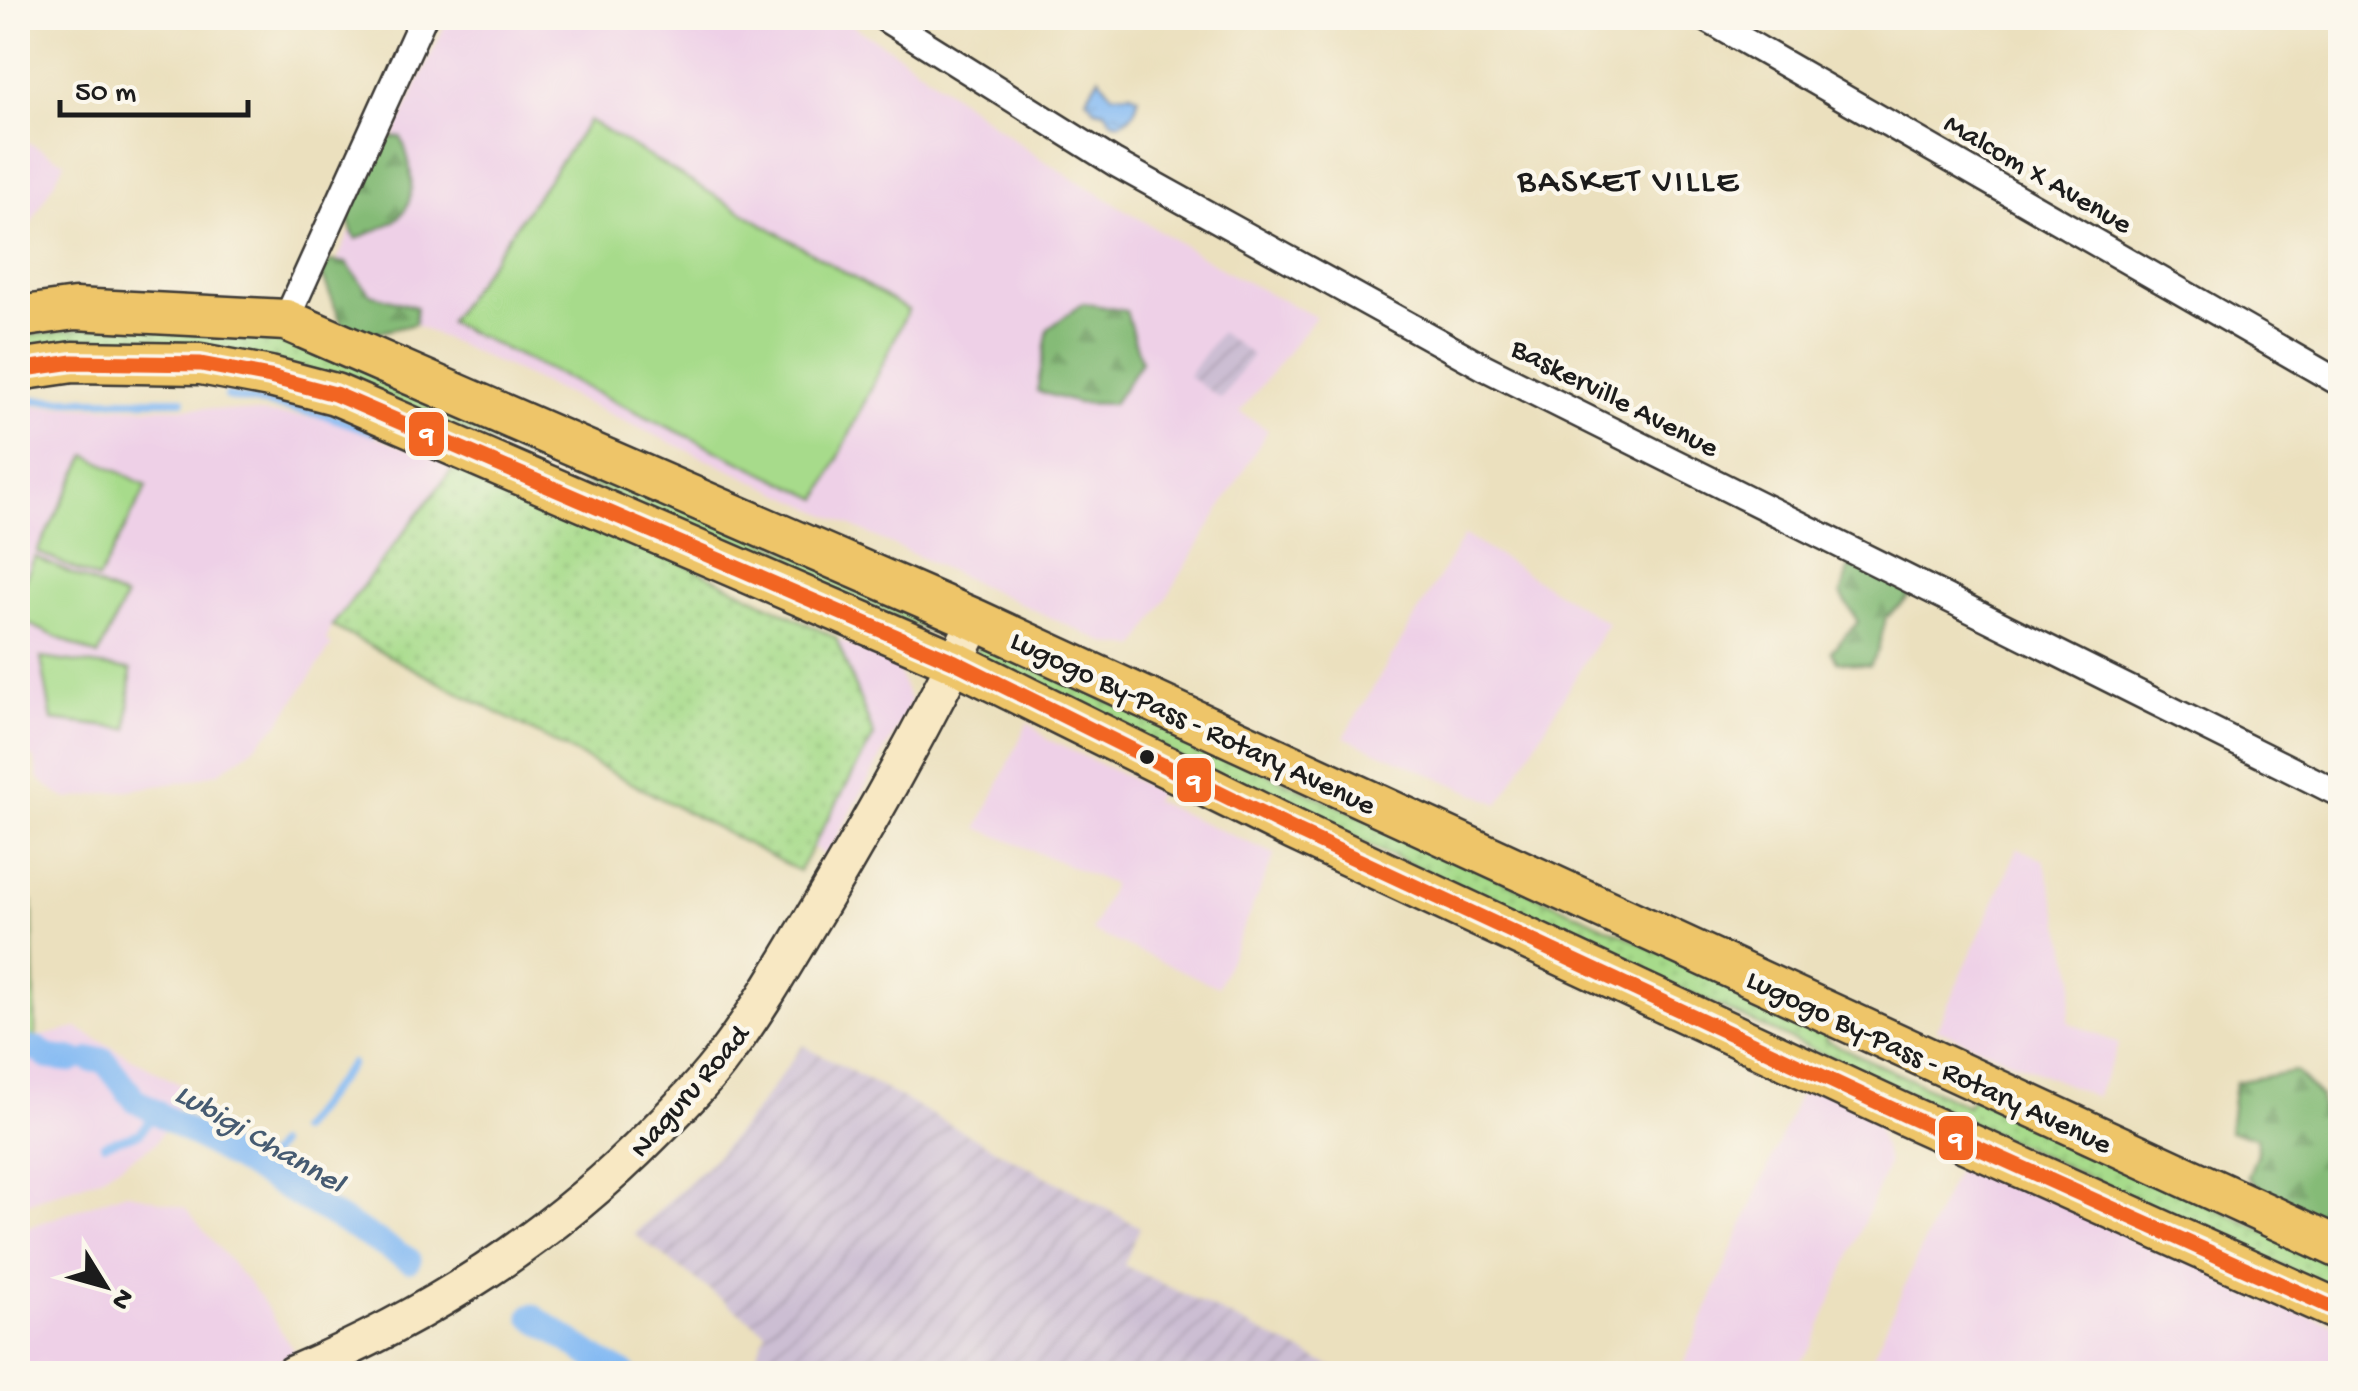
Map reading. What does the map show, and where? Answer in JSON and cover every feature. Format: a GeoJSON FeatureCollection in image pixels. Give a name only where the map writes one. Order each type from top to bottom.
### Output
{"type":"FeatureCollection","features":[{"type":"Feature","properties":{"kind":"main road","name":"Lugogo By-Pass - Rotary Avenue"},"geometry":{"type":"LineString","coordinates":[[18,317],[75,309],[286,320],[976,620],[2340,1248]]}},
{"type":"Feature","properties":{"kind":"main road","name":"Lugogo By-Pass - Rotary Avenue"},"geometry":{"type":"LineString","coordinates":[[18,370],[73,362],[201,364],[335,394],[955,662],[1294,830],[1906,1115],[2340,1311]]}},
{"type":"Feature","properties":{"kind":"street"},"geometry":{"type":"LineString","coordinates":[[286,320],[423,18]]}},
{"type":"Feature","properties":{"kind":"street","name":"Baskerville Avenue"},"geometry":{"type":"LineString","coordinates":[[884,18],[1115,163],[1484,367],[2340,794]]}},
{"type":"Feature","properties":{"kind":"street","name":"Malcom X Avenue"},"geometry":{"type":"LineString","coordinates":[[1705,18],[1735,25],[2340,383]]}},
{"type":"Feature","properties":{"kind":"street","name":"Naguru Road"},"geometry":{"type":"LineString","coordinates":[[292,1374],[450,1296],[553,1226],[618,1170],[675,1112],[725,1056],[764,999],[859,841],[976,620]]}},
{"type":"Feature","properties":{"kind":"shaded area"},"geometry":{"type":"Polygon","coordinates":[[[448,18],[841,18],[900,55],[1035,155],[1232,275],[1316,317],[1240,412],[1268,430],[1137,647],[1108,644],[326,284],[448,18]]]}},
{"type":"Feature","properties":{"kind":"shaded area"},"geometry":{"type":"Polygon","coordinates":[[[18,137],[65,162],[18,247],[18,137]]]}},
{"type":"Feature","properties":{"kind":"shaded area"},"geometry":{"type":"Polygon","coordinates":[[[1220,332],[1252,355],[1221,399],[1188,376],[1220,332]]]}},
{"type":"Feature","properties":{"kind":"shaded area"},"geometry":{"type":"Polygon","coordinates":[[[18,406],[204,408],[327,419],[455,466],[332,626],[326,641],[332,645],[280,722],[252,749],[219,772],[189,781],[68,799],[39,779],[34,757],[18,758],[18,406]]]}},
{"type":"Feature","properties":{"kind":"shaded area"},"geometry":{"type":"Polygon","coordinates":[[[1464,535],[1608,623],[1499,804],[1344,737],[1464,535]]]}},
{"type":"Feature","properties":{"kind":"shaded area"},"geometry":{"type":"Polygon","coordinates":[[[836,638],[896,666],[911,703],[827,856],[812,847],[874,736],[836,638]]]}},
{"type":"Feature","properties":{"kind":"shaded area"},"geometry":{"type":"Polygon","coordinates":[[[1028,722],[1047,739],[1159,792],[1153,801],[1275,854],[1218,987],[1092,931],[1112,884],[978,828],[1028,722]]]}},
{"type":"Feature","properties":{"kind":"shaded area"},"geometry":{"type":"Polygon","coordinates":[[[2018,848],[2044,860],[2075,976],[2068,1022],[2119,1044],[2096,1097],[1937,1029],[2018,848]]]}},
{"type":"Feature","properties":{"kind":"shaded area"},"geometry":{"type":"Polygon","coordinates":[[[77,1028],[188,1089],[155,1144],[99,1178],[18,1206],[18,1041],[77,1028]]]}},
{"type":"Feature","properties":{"kind":"shaded area"},"geometry":{"type":"Polygon","coordinates":[[[803,1045],[1140,1227],[1124,1265],[1345,1373],[781,1374],[755,1358],[766,1332],[634,1234],[716,1156],[803,1045]]]}},
{"type":"Feature","properties":{"kind":"shaded area"},"geometry":{"type":"Polygon","coordinates":[[[1805,1081],[1873,1112],[1888,1164],[1812,1347],[1791,1373],[1679,1374],[1805,1081]]]}},
{"type":"Feature","properties":{"kind":"shaded area"},"geometry":{"type":"Polygon","coordinates":[[[1971,1137],[2247,1273],[2240,1293],[2340,1326],[2340,1373],[1865,1374],[1971,1137]]]}},
{"type":"Feature","properties":{"kind":"shaded area"},"geometry":{"type":"Polygon","coordinates":[[[126,1192],[185,1208],[260,1297],[295,1353],[253,1373],[18,1374],[18,1231],[126,1192]]]}},
{"type":"Feature","properties":{"kind":"green space"},"geometry":{"type":"Polygon","coordinates":[[[589,121],[908,310],[819,499],[448,322],[589,121]]]}},
{"type":"Feature","properties":{"kind":"green space"},"geometry":{"type":"Polygon","coordinates":[[[401,137],[410,170],[408,204],[394,221],[356,239],[349,214],[361,174],[380,138],[401,137]]]}},
{"type":"Feature","properties":{"kind":"green space"},"geometry":{"type":"Polygon","coordinates":[[[330,261],[346,263],[370,294],[416,307],[415,324],[363,336],[343,327],[322,274],[330,261]]]}},
{"type":"Feature","properties":{"kind":"green space"},"geometry":{"type":"Polygon","coordinates":[[[1083,303],[1126,311],[1141,362],[1113,404],[1077,403],[1037,391],[1048,329],[1083,303]]]}},
{"type":"Feature","properties":{"kind":"green space"},"geometry":{"type":"Polygon","coordinates":[[[104,326],[251,329],[317,346],[855,580],[952,631],[950,641],[345,380],[18,354],[18,336],[104,326]]]}},
{"type":"Feature","properties":{"kind":"green space"},"geometry":{"type":"Polygon","coordinates":[[[87,455],[147,486],[98,580],[37,552],[87,455]]]}},
{"type":"Feature","properties":{"kind":"green space"},"geometry":{"type":"Polygon","coordinates":[[[455,466],[602,523],[836,638],[874,736],[799,871],[332,626],[455,466]]]}},
{"type":"Feature","properties":{"kind":"green space"},"geometry":{"type":"Polygon","coordinates":[[[35,557],[125,598],[98,656],[18,619],[18,594],[35,557]]]}},
{"type":"Feature","properties":{"kind":"green space"},"geometry":{"type":"Polygon","coordinates":[[[1850,566],[1901,581],[1909,597],[1886,618],[1870,666],[1837,661],[1831,651],[1858,622],[1841,594],[1850,566]]]}},
{"type":"Feature","properties":{"kind":"green space"},"geometry":{"type":"Polygon","coordinates":[[[977,642],[1829,1028],[1825,1040],[1967,1106],[1974,1094],[2340,1267],[2340,1293],[976,664],[977,642]]]}},
{"type":"Feature","properties":{"kind":"green space"},"geometry":{"type":"Polygon","coordinates":[[[41,658],[131,670],[128,729],[52,720],[41,658]]]}},
{"type":"Feature","properties":{"kind":"green space"},"geometry":{"type":"Polygon","coordinates":[[[32,901],[36,1039],[18,1041],[18,903],[32,901]]]}},
{"type":"Feature","properties":{"kind":"green space"},"geometry":{"type":"Polygon","coordinates":[[[2295,1071],[2320,1096],[2328,1153],[2340,1178],[2340,1228],[2289,1216],[2248,1177],[2257,1153],[2257,1137],[2229,1132],[2235,1082],[2295,1071]]]}},
{"type":"Feature","properties":{"kind":"water"},"geometry":{"type":"Polygon","coordinates":[[[1099,77],[1112,94],[1131,93],[1138,97],[1133,113],[1120,123],[1112,121],[1105,111],[1095,109],[1086,98],[1099,77]]]}},
{"type":"Feature","properties":{"kind":"waterway"},"geometry":{"type":"LineString","coordinates":[[227,396],[325,415],[374,432]]}},
{"type":"Feature","properties":{"kind":"waterway"},"geometry":{"type":"LineString","coordinates":[[18,400],[182,400]]}},
{"type":"Feature","properties":{"kind":"waterway","name":"Lubigi Channel"},"geometry":{"type":"LineString","coordinates":[[18,1048],[38,1049],[47,1057],[73,1060]]}},
{"type":"Feature","properties":{"kind":"waterway","name":"Lubigi Channel"},"geometry":{"type":"LineString","coordinates":[[91,1060],[104,1060],[135,1100],[409,1260]]}},
{"type":"Feature","properties":{"kind":"waterway"},"geometry":{"type":"LineString","coordinates":[[299,1130],[351,1064]]}},
{"type":"Feature","properties":{"kind":"waterway"},"geometry":{"type":"LineString","coordinates":[[121,1139],[140,1133],[156,1112]]}},
{"type":"Feature","properties":{"kind":"waterway"},"geometry":{"type":"LineString","coordinates":[[104,1144],[116,1140]]}},
{"type":"Feature","properties":{"kind":"waterway"},"geometry":{"type":"LineString","coordinates":[[253,1169],[277,1145]]}},
{"type":"Feature","properties":{"kind":"waterway","name":"Lubigi Channel"},"geometry":{"type":"LineString","coordinates":[[532,1316],[625,1374]]}},
{"type":"Feature","properties":{"kind":"transit line","name":"9"},"geometry":{"type":"LineString","coordinates":[[18,370],[73,362],[201,364],[335,394],[955,662],[1294,830],[1905,1115],[2340,1311]]}},
{"type":"Feature","properties":{"kind":"district","name":"BASKET VILLE"},"geometry":{"type":"Point","coordinates":[1629,178]}}]}
